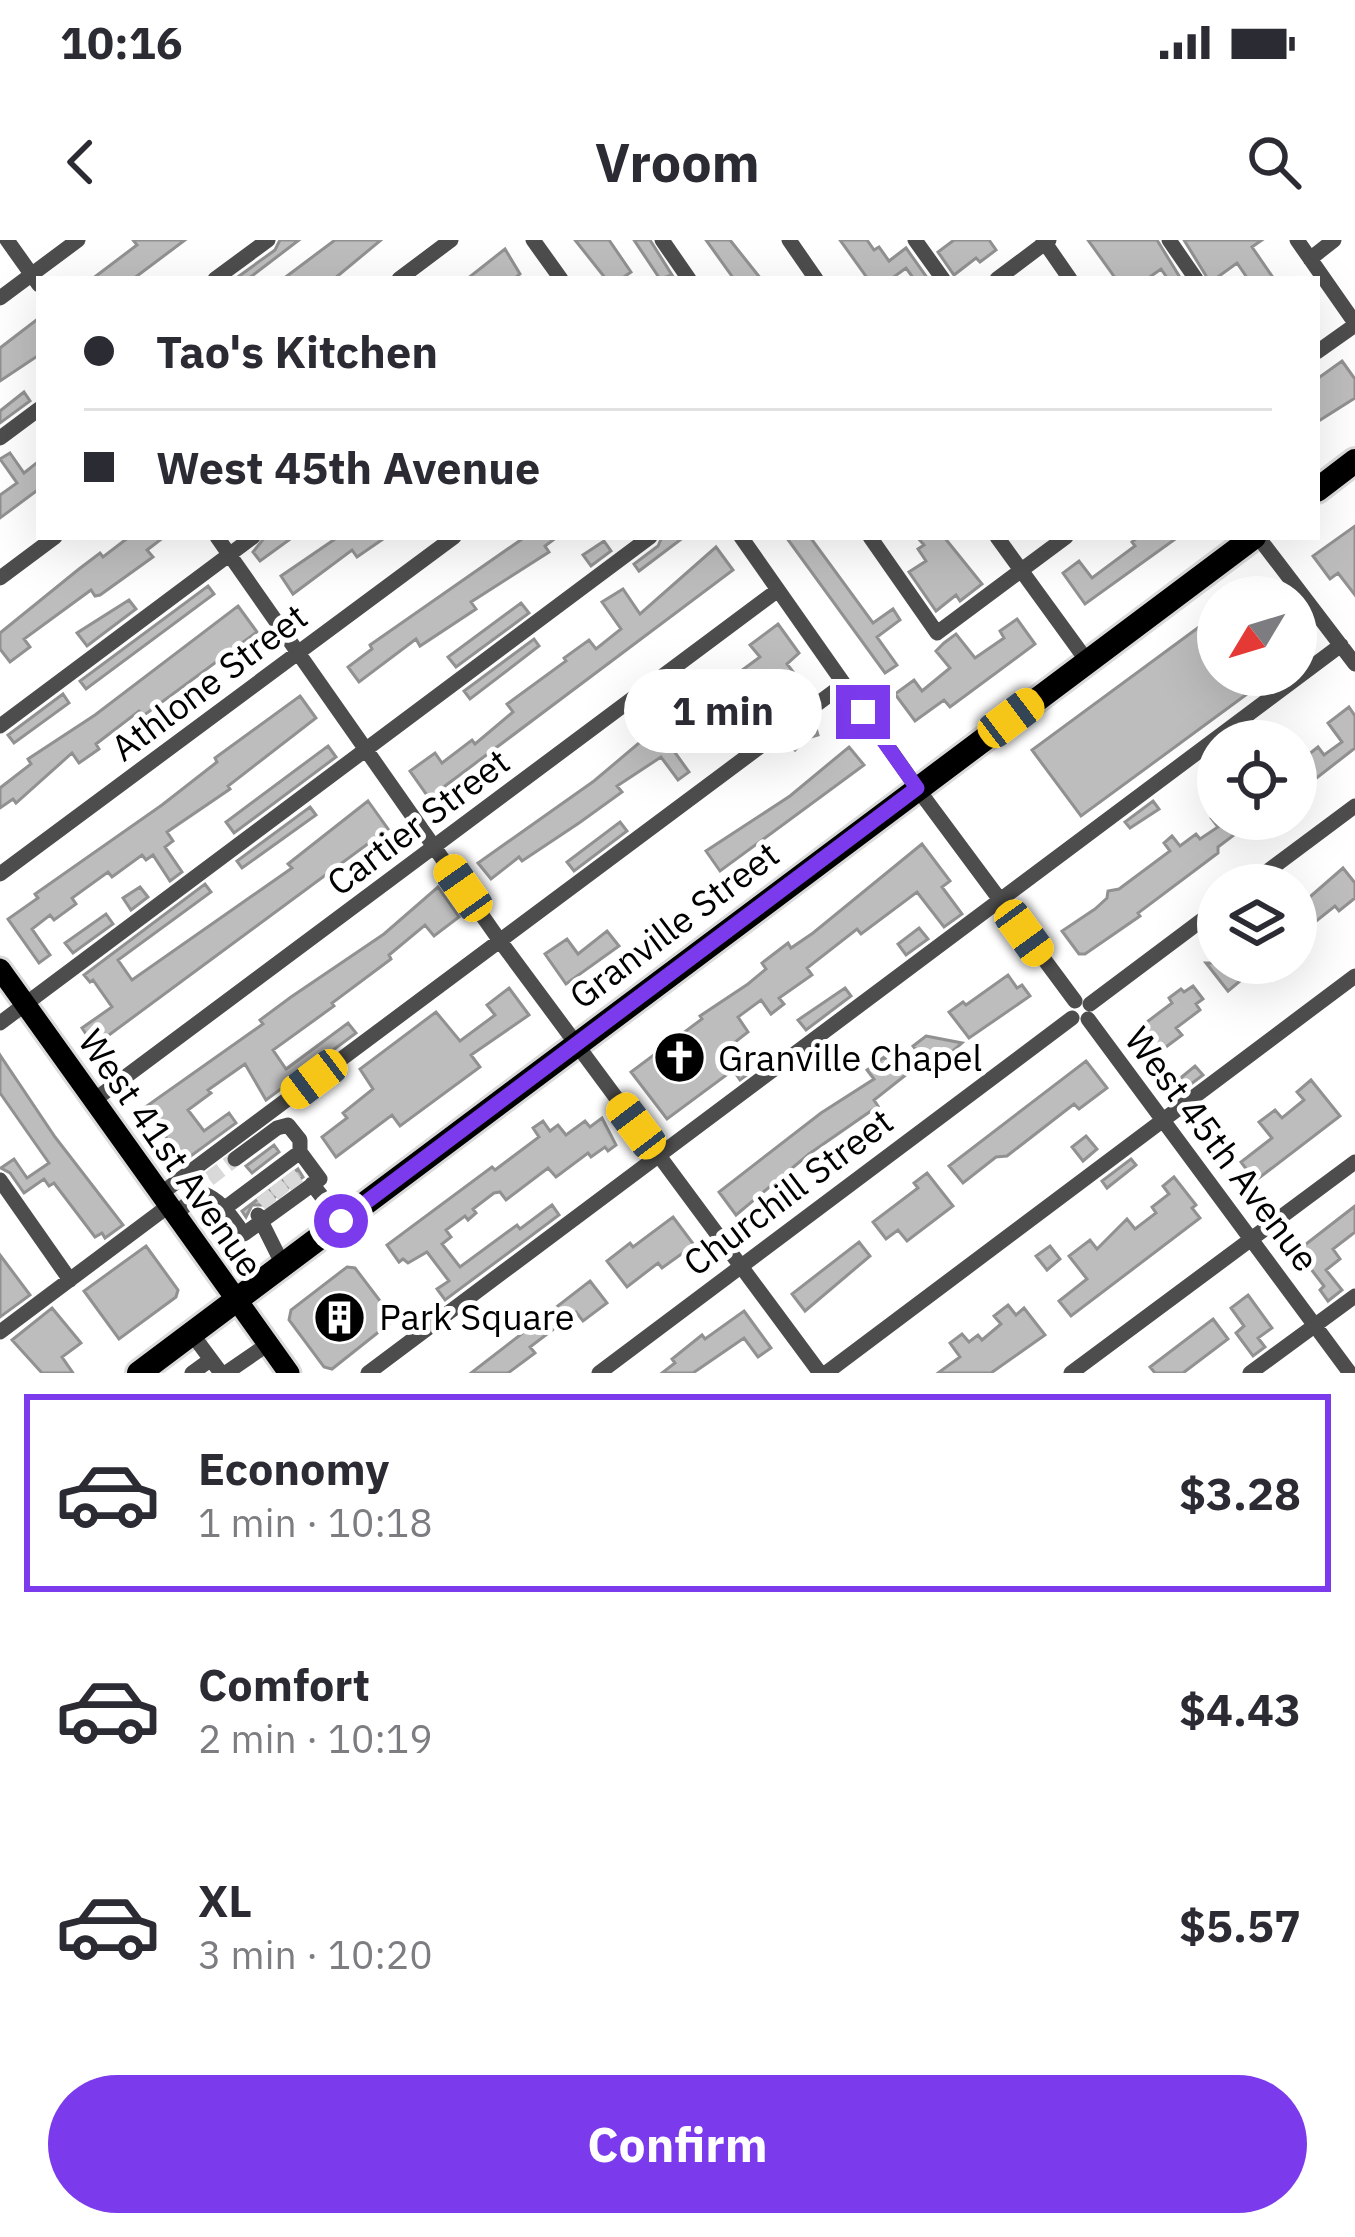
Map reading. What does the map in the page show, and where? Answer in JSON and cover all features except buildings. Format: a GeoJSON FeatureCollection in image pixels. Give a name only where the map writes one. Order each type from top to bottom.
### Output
{"type":"FeatureCollection","features":[{"type":"Feature","properties":{"kind":"highway"},"geometry":{"type":"LineString","coordinates":[[1320,488],[1355,461]]}},
{"type":"Feature","properties":{"kind":"highway","name":"Granville Street"},"geometry":{"type":"LineString","coordinates":[[154,1369],[192,1334],[575,1044],[1252,540]]}},
{"type":"Feature","properties":{"kind":"main road","name":"West 41st Avenue"},"geometry":{"type":"LineString","coordinates":[[0,970],[289,1373]]}},
{"type":"Feature","properties":{"kind":"street"},"geometry":{"type":"LineString","coordinates":[[0,298],[35,280],[7,240]]}},
{"type":"Feature","properties":{"kind":"street"},"geometry":{"type":"LineString","coordinates":[[39,276],[79,240]]}},
{"type":"Feature","properties":{"kind":"street"},"geometry":{"type":"LineString","coordinates":[[219,276],[268,240]]}},
{"type":"Feature","properties":{"kind":"street"},"geometry":{"type":"LineString","coordinates":[[403,276],[451,240]]}},
{"type":"Feature","properties":{"kind":"street"},"geometry":{"type":"LineString","coordinates":[[533,240],[559,276]]}},
{"type":"Feature","properties":{"kind":"street"},"geometry":{"type":"LineString","coordinates":[[662,240],[687,276]]}},
{"type":"Feature","properties":{"kind":"street"},"geometry":{"type":"LineString","coordinates":[[789,240],[814,276]]}},
{"type":"Feature","properties":{"kind":"street"},"geometry":{"type":"LineString","coordinates":[[915,240],[941,276]]}},
{"type":"Feature","properties":{"kind":"street"},"geometry":{"type":"LineString","coordinates":[[1169,240],[1194,276]]}},
{"type":"Feature","properties":{"kind":"street"},"geometry":{"type":"LineString","coordinates":[[1297,240],[1355,324],[1320,350]]}},
{"type":"Feature","properties":{"kind":"street"},"geometry":{"type":"LineString","coordinates":[[1310,259],[1334,240]]}},
{"type":"Feature","properties":{"kind":"street"},"geometry":{"type":"LineString","coordinates":[[1001,276],[1046,241],[1068,276]]}},
{"type":"Feature","properties":{"kind":"street"},"geometry":{"type":"LineString","coordinates":[[0,438],[36,411]]}},
{"type":"Feature","properties":{"kind":"street"},"geometry":{"type":"LineString","coordinates":[[0,578],[51,540]]}},
{"type":"Feature","properties":{"kind":"street"},"geometry":{"type":"LineString","coordinates":[[219,540],[500,941],[823,1373],[1355,976]]}},
{"type":"Feature","properties":{"kind":"street"},"geometry":{"type":"LineString","coordinates":[[0,726],[249,540]]}},
{"type":"Feature","properties":{"kind":"street","name":"Athlone Street"},"geometry":{"type":"LineString","coordinates":[[0,874],[450,540]]}},
{"type":"Feature","properties":{"kind":"street"},"geometry":{"type":"LineString","coordinates":[[0,1023],[646,540]]}},
{"type":"Feature","properties":{"kind":"street","name":"West 45th Avenue"},"geometry":{"type":"LineString","coordinates":[[743,540],[917,788],[1350,1373]]}},
{"type":"Feature","properties":{"kind":"street"},"geometry":{"type":"LineString","coordinates":[[872,540],[937,633],[1062,540]]}},
{"type":"Feature","properties":{"kind":"street"},"geometry":{"type":"LineString","coordinates":[[999,540],[1087,662]]}},
{"type":"Feature","properties":{"kind":"street"},"geometry":{"type":"LineString","coordinates":[[1258,540],[1355,664]]}},
{"type":"Feature","properties":{"kind":"street","name":"Cartier Street"},"geometry":{"type":"LineString","coordinates":[[93,1101],[778,590]]}},
{"type":"Feature","properties":{"kind":"street"},"geometry":{"type":"LineString","coordinates":[[368,1373],[1341,645]]}},
{"type":"Feature","properties":{"kind":"street"},"geometry":{"type":"LineString","coordinates":[[0,1332],[167,1206],[500,941],[844,684]]}},
{"type":"Feature","properties":{"kind":"street"},"geometry":{"type":"LineString","coordinates":[[1277,864],[1355,806]]}},
{"type":"Feature","properties":{"kind":"street","name":"Churchill Street"},"geometry":{"type":"LineString","coordinates":[[599,1373],[1197,924]]}},
{"type":"Feature","properties":{"kind":"street"},"geometry":{"type":"LineString","coordinates":[[167,1206],[206,1186],[244,1234],[275,1193],[299,1152],[300,1140],[288,1125],[277,1128],[236,1160]]}},
{"type":"Feature","properties":{"kind":"street"},"geometry":{"type":"LineString","coordinates":[[224,1208],[320,1179],[299,1152]]}},
{"type":"Feature","properties":{"kind":"street"},"geometry":{"type":"LineString","coordinates":[[1070,1373],[1355,1162]]}},
{"type":"Feature","properties":{"kind":"street"},"geometry":{"type":"LineString","coordinates":[[0,1180],[70,1280]]}},
{"type":"Feature","properties":{"kind":"street"},"geometry":{"type":"LineString","coordinates":[[275,1193],[341,1221]]}},
{"type":"Feature","properties":{"kind":"street"},"geometry":{"type":"LineString","coordinates":[[275,1193],[284,1265]]}},
{"type":"Feature","properties":{"kind":"street"},"geometry":{"type":"LineString","coordinates":[[1250,1373],[1355,1296]]}},
{"type":"Feature","properties":{"kind":"street"},"geometry":{"type":"LineString","coordinates":[[192,1334],[219,1369]]}},
{"type":"Feature","properties":{"kind":"street"},"geometry":{"type":"LineString","coordinates":[[192,1373],[219,1369],[268,1344]]}},
{"type":"Feature","properties":{"kind":"tunnel"},"geometry":{"type":"LineString","coordinates":[[209,1179],[235,1159]]}},
{"type":"Feature","properties":{"kind":"tunnel"},"geometry":{"type":"LineString","coordinates":[[288,1174],[297,1186]]}},
{"type":"Feature","properties":{"kind":"tunnel"},"geometry":{"type":"LineString","coordinates":[[275,1184],[284,1195]]}},
{"type":"Feature","properties":{"kind":"tunnel"},"geometry":{"type":"LineString","coordinates":[[262,1194],[271,1205]]}},
{"type":"Feature","properties":{"kind":"place","name":"Granville Chapel"},"geometry":{"type":"Point","coordinates":[679,1058]}},
{"type":"Feature","properties":{"kind":"place","name":"Park Square"},"geometry":{"type":"Point","coordinates":[340,1317]}},
{"type":"Feature","properties":{"kind":"route"},"geometry":{"type":"LineString","coordinates":[[341,1221],[917,788],[863,712]]}}]}
